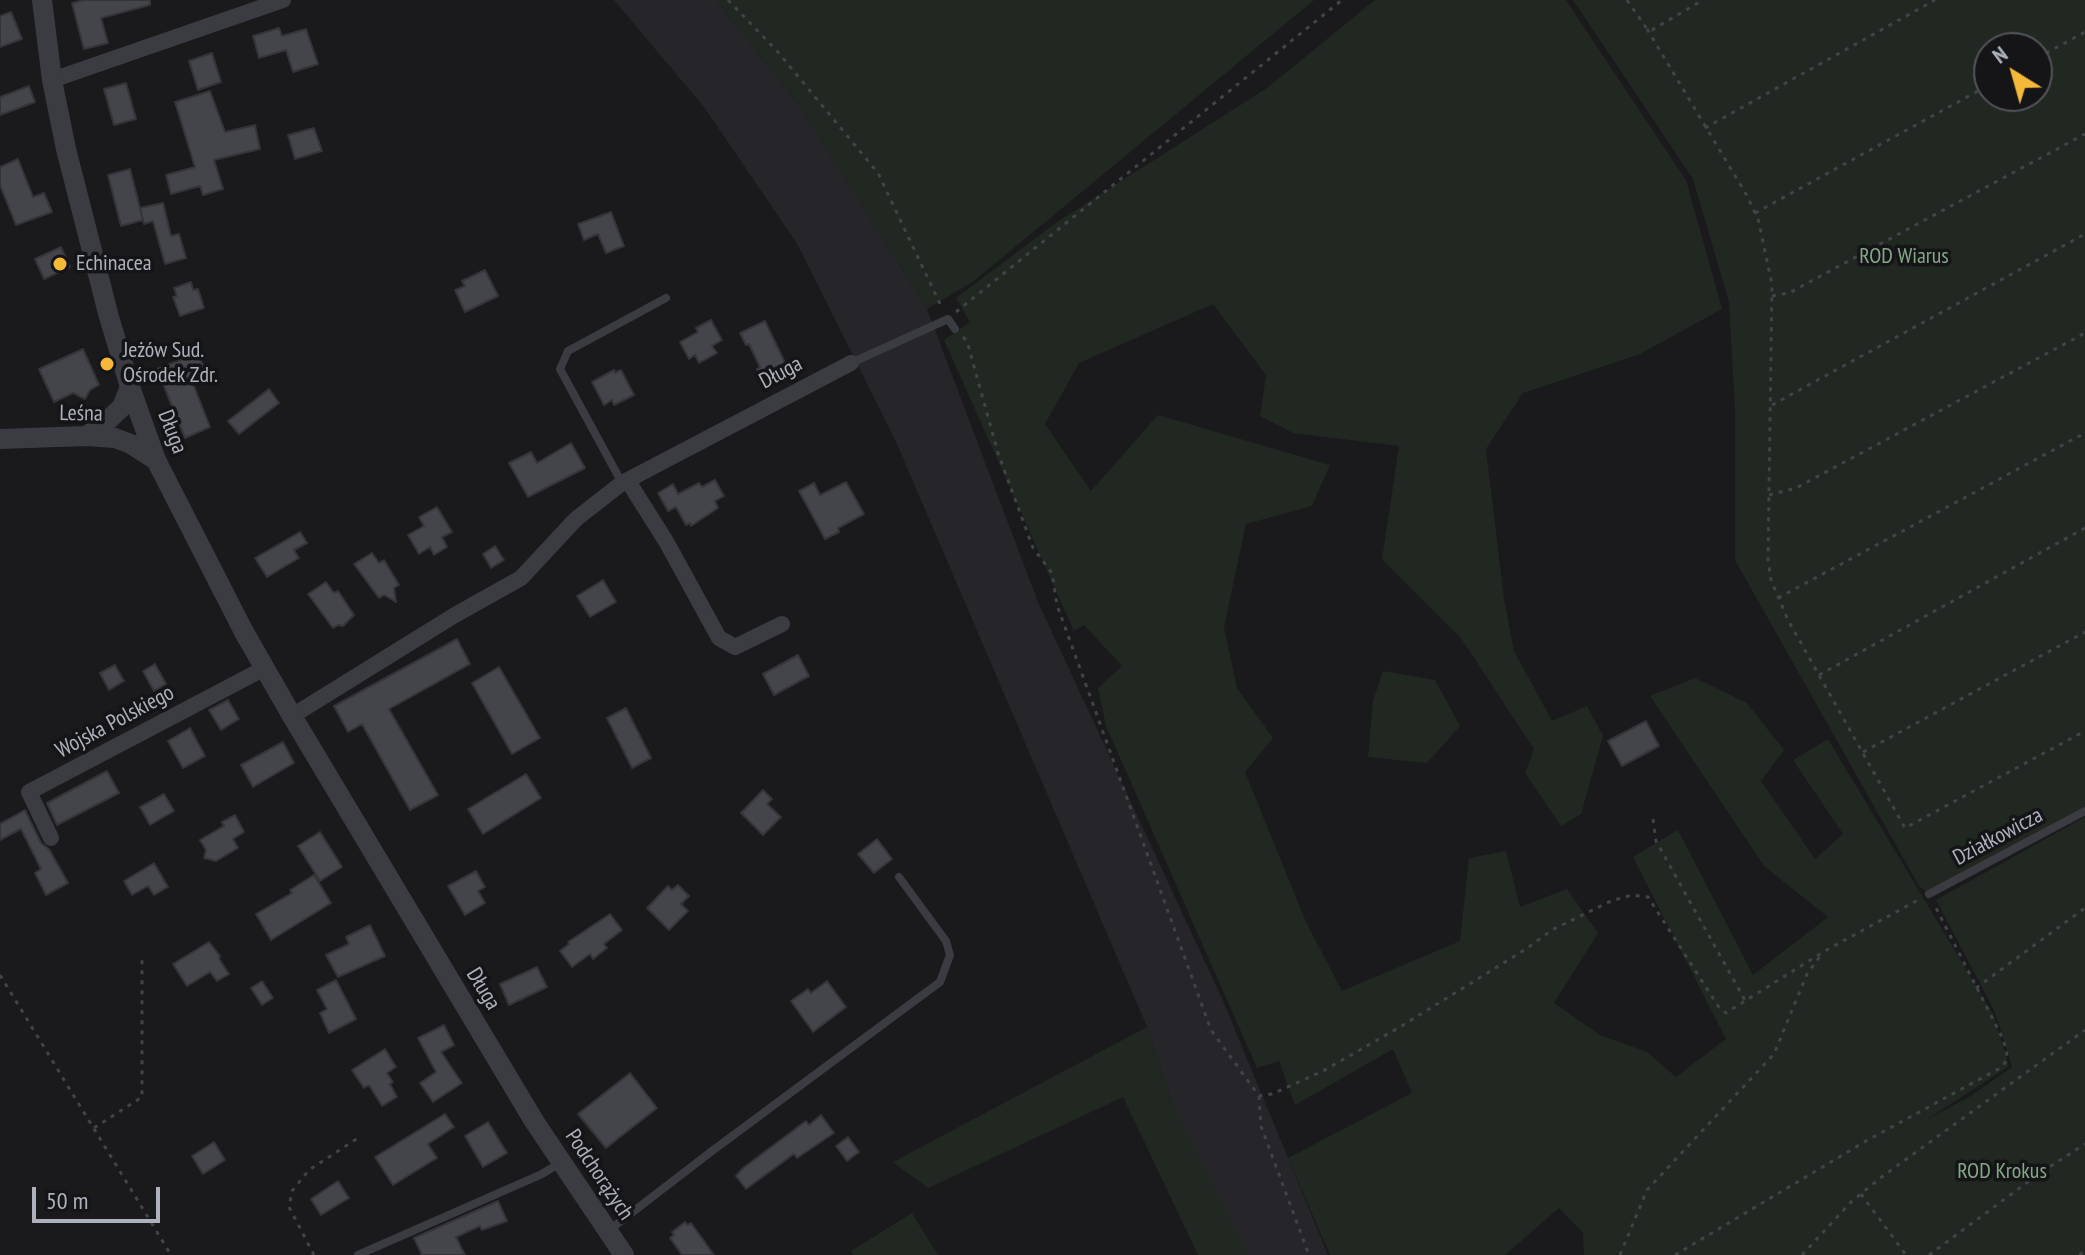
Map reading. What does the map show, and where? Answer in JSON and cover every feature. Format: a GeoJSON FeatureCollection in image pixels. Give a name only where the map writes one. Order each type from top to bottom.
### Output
{"type":"FeatureCollection","features":[{"type":"Feature","properties":{"kind":"street","name":"Długa"},"geometry":{"type":"LineString","coordinates":[[42,0],[52,80],[70,164],[130,387],[156,460],[292,716],[534,1121]]}},
{"type":"Feature","properties":{"kind":"street"},"geometry":{"type":"LineString","coordinates":[[52,80],[283,0]]}},
{"type":"Feature","properties":{"kind":"street","name":"Długa"},"geometry":{"type":"LineString","coordinates":[[292,716],[521,578],[576,519],[625,482],[851,363]]}},
{"type":"Feature","properties":{"kind":"street"},"geometry":{"type":"LineString","coordinates":[[86,436],[122,407],[130,387]]}},
{"type":"Feature","properties":{"kind":"street","name":"Leśna"},"geometry":{"type":"LineString","coordinates":[[0,439],[115,438],[156,460]]}},
{"type":"Feature","properties":{"kind":"street"},"geometry":{"type":"LineString","coordinates":[[625,482],[667,543],[719,638],[735,647],[782,624]]}},
{"type":"Feature","properties":{"kind":"street","name":"Wojska Polskiego"},"geometry":{"type":"LineString","coordinates":[[51,838],[29,792],[265,668]]}},
{"type":"Feature","properties":{"kind":"street","name":"Podchorążych"},"geometry":{"type":"LineString","coordinates":[[534,1121],[624,1255]]}},
{"type":"Feature","properties":{"kind":"lane"},"geometry":{"type":"LineString","coordinates":[[625,482],[560,369],[568,351],[666,298]]}},
{"type":"Feature","properties":{"kind":"lane","name":"Długa"},"geometry":{"type":"LineString","coordinates":[[851,363],[948,319]]}},
{"type":"Feature","properties":{"kind":"lane"},"geometry":{"type":"LineString","coordinates":[[948,319],[955,329]]}},
{"type":"Feature","properties":{"kind":"lane","name":"Działkowicza"},"geometry":{"type":"LineString","coordinates":[[1929,894],[2085,811]]}},
{"type":"Feature","properties":{"kind":"lane"},"geometry":{"type":"LineString","coordinates":[[608,1232],[940,982],[950,955],[946,941],[899,877]]}},
{"type":"Feature","properties":{"kind":"lane"},"geometry":{"type":"LineString","coordinates":[[358,1255],[561,1163]]}},
{"type":"Feature","properties":{"kind":"path"},"geometry":{"type":"LineString","coordinates":[[728,0],[777,51],[878,173],[948,319],[1342,0]]}},
{"type":"Feature","properties":{"kind":"path"},"geometry":{"type":"LineString","coordinates":[[1627,0],[1755,213],[1772,284],[1768,560],[1771,580],[1788,620],[1905,828],[2085,731]]}},
{"type":"Feature","properties":{"kind":"path"},"geometry":{"type":"LineString","coordinates":[[1647,29],[1652,30],[1703,0]]}},
{"type":"Feature","properties":{"kind":"path"},"geometry":{"type":"LineString","coordinates":[[1705,128],[1935,0]]}},
{"type":"Feature","properties":{"kind":"path"},"geometry":{"type":"LineString","coordinates":[[2053,49],[2085,32]]}},
{"type":"Feature","properties":{"kind":"path"},"geometry":{"type":"LineString","coordinates":[[1755,213],[1973,94]]}},
{"type":"Feature","properties":{"kind":"path"},"geometry":{"type":"LineString","coordinates":[[1772,296],[1789,293],[2085,134]]}},
{"type":"Feature","properties":{"kind":"path"},"geometry":{"type":"LineString","coordinates":[[1770,406],[2085,234]]}},
{"type":"Feature","properties":{"kind":"path"},"geometry":{"type":"LineString","coordinates":[[955,329],[967,341],[998,453],[1033,548],[1052,573],[1057,605],[1211,1030],[1259,1096],[1261,1126],[1309,1255]]}},
{"type":"Feature","properties":{"kind":"path"},"geometry":{"type":"LineString","coordinates":[[1769,495],[1796,488],[2085,333]]}},
{"type":"Feature","properties":{"kind":"path"},"geometry":{"type":"LineString","coordinates":[[1778,598],[2085,433]]}},
{"type":"Feature","properties":{"kind":"path"},"geometry":{"type":"LineString","coordinates":[[1819,675],[2085,528]]}},
{"type":"Feature","properties":{"kind":"path"},"geometry":{"type":"LineString","coordinates":[[1863,752],[2085,632]]}},
{"type":"Feature","properties":{"kind":"path"},"geometry":{"type":"LineString","coordinates":[[1653,819],[1656,841],[1746,1002]]}},
{"type":"Feature","properties":{"kind":"path"},"geometry":{"type":"LineString","coordinates":[[1259,1096],[1272,1094],[1323,1071],[1400,1027],[1552,930],[1611,901],[1632,895],[1648,897],[1718,1006],[1726,1013],[1823,952],[1929,894],[2007,1051],[2002,1067],[1866,1141],[1675,1255]]}},
{"type":"Feature","properties":{"kind":"path"},"geometry":{"type":"LineString","coordinates":[[1976,988],[2085,908]]}},
{"type":"Feature","properties":{"kind":"path"},"geometry":{"type":"LineString","coordinates":[[1620,1255],[1647,1190],[1774,1054],[1807,974],[1823,952]]}},
{"type":"Feature","properties":{"kind":"path"},"geometry":{"type":"LineString","coordinates":[[94,1128],[142,1097],[142,955]]}},
{"type":"Feature","properties":{"kind":"path"},"geometry":{"type":"LineString","coordinates":[[0,975],[171,1255]]}},
{"type":"Feature","properties":{"kind":"path"},"geometry":{"type":"LineString","coordinates":[[1802,1255],[1861,1194],[2085,1030]]}},
{"type":"Feature","properties":{"kind":"path"},"geometry":{"type":"LineString","coordinates":[[314,1255],[289,1207],[292,1191],[309,1170],[361,1136]]}},
{"type":"Feature","properties":{"kind":"path"},"geometry":{"type":"LineString","coordinates":[[1929,1255],[2040,1173],[2085,1144]]}},
{"type":"Feature","properties":{"kind":"path"},"geometry":{"type":"LineString","coordinates":[[1861,1194],[1906,1255]]}},
{"type":"Feature","properties":{"kind":"path"},"geometry":{"type":"LineString","coordinates":[[2079,1255],[2085,1251]]}},
{"type":"Feature","properties":{"kind":"shaded area"},"geometry":{"type":"Polygon","coordinates":[[[614,0],[716,0],[799,105],[927,309],[1038,602],[1224,1003],[1328,1255],[1234,1255],[1172,1103],[1147,1027],[897,444],[798,245],[704,107],[614,0]]]}},
{"type":"Feature","properties":{"kind":"green space"},"geometry":{"type":"Polygon","coordinates":[[[716,0],[1314,0],[974,281],[927,309],[799,105],[716,0]]]}},
{"type":"Feature","properties":{"kind":"green space","name":"ROD Krokus"},"geometry":{"type":"Polygon","coordinates":[[[1375,0],[1566,0],[1686,180],[1722,309],[1640,354],[1523,393],[1486,449],[1504,599],[1514,651],[1552,721],[1587,706],[1603,736],[1581,814],[1561,826],[1525,773],[1534,749],[1461,638],[1382,559],[1399,446],[1293,433],[1260,416],[1266,375],[1213,304],[1079,363],[1045,424],[1091,491],[1158,415],[1330,465],[1312,506],[1246,524],[1224,627],[1237,688],[1273,738],[1245,772],[1306,922],[1342,991],[1460,941],[1469,858],[1506,851],[1520,907],[1567,889],[1598,933],[1554,1003],[1600,1035],[1647,1052],[1676,1077],[1726,1039],[1633,857],[1678,830],[1753,975],[1828,917],[1764,866],[1650,696],[1695,678],[1747,703],[1784,750],[1761,781],[1815,859],[1843,834],[1793,760],[1828,739],[1994,1016],[2009,1066],[1928,1119],[1969,1097],[2012,1067],[1995,1012],[1936,900],[2085,817],[2085,1255],[1584,1255],[1583,1233],[1559,1208],[1505,1255],[1330,1255],[1288,1158],[1412,1093],[1393,1049],[1295,1105],[1279,1061],[1257,1068],[1106,726],[1098,688],[1122,666],[1084,625],[1074,631],[944,340],[970,322],[956,298],[1057,222],[1267,88],[1375,0]]]}},
{"type":"Feature","properties":{"kind":"green space","name":"ROD Wiarus"},"geometry":{"type":"Polygon","coordinates":[[[1573,0],[2085,0],[2085,809],[1929,894],[1919,886],[1735,560],[1735,410],[1729,302],[1693,179],[1573,0]]]}},
{"type":"Feature","properties":{"kind":"green space"},"geometry":{"type":"Polygon","coordinates":[[[1383,671],[1435,680],[1460,726],[1427,763],[1368,757],[1373,701],[1383,671]]]}},
{"type":"Feature","properties":{"kind":"green space"},"geometry":{"type":"Polygon","coordinates":[[[1147,1027],[1172,1103],[1248,1255],[1198,1255],[1123,1097],[928,1188],[893,1162],[1147,1027]]]}},
{"type":"Feature","properties":{"kind":"green space"},"geometry":{"type":"Polygon","coordinates":[[[912,1213],[938,1255],[853,1255],[851,1251],[912,1213]]]}},
{"type":"Feature","properties":{"kind":"building"},"geometry":{"type":"Polygon","coordinates":[[[84,0],[150,0],[150,5],[101,18],[108,43],[84,49],[72,3],[84,0]]]}},
{"type":"Feature","properties":{"kind":"building"},"geometry":{"type":"Polygon","coordinates":[[[11,12],[22,39],[0,47],[0,16],[11,12]]]}},
{"type":"Feature","properties":{"kind":"building"},"geometry":{"type":"Polygon","coordinates":[[[279,28],[282,36],[306,29],[318,64],[293,72],[286,50],[259,58],[253,36],[279,28]]]}},
{"type":"Feature","properties":{"kind":"building"},"geometry":{"type":"Polygon","coordinates":[[[212,53],[221,82],[198,90],[189,61],[212,53]]]}},
{"type":"Feature","properties":{"kind":"building"},"geometry":{"type":"Polygon","coordinates":[[[126,83],[136,119],[114,125],[104,89],[126,83]]]}},
{"type":"Feature","properties":{"kind":"building"},"geometry":{"type":"Polygon","coordinates":[[[29,86],[35,102],[0,115],[0,97],[29,86]]]}},
{"type":"Feature","properties":{"kind":"building"},"geometry":{"type":"Polygon","coordinates":[[[210,91],[225,132],[255,125],[260,149],[214,160],[223,189],[203,195],[200,186],[171,194],[166,175],[195,167],[175,102],[210,91]]]}},
{"type":"Feature","properties":{"kind":"building"},"geometry":{"type":"Polygon","coordinates":[[[314,128],[322,151],[295,159],[288,135],[314,128]]]}},
{"type":"Feature","properties":{"kind":"building"},"geometry":{"type":"Polygon","coordinates":[[[18,159],[33,197],[44,193],[52,212],[16,225],[0,185],[0,167],[18,159]]]}},
{"type":"Feature","properties":{"kind":"building"},"geometry":{"type":"Polygon","coordinates":[[[130,169],[143,220],[121,226],[108,175],[130,169]]]}},
{"type":"Feature","properties":{"kind":"building"},"geometry":{"type":"Polygon","coordinates":[[[163,203],[171,236],[179,234],[186,258],[165,264],[153,221],[144,224],[140,208],[163,203]]]}},
{"type":"Feature","properties":{"kind":"building"},"geometry":{"type":"Polygon","coordinates":[[[611,212],[624,246],[606,253],[598,234],[584,240],[578,224],[611,212]]]}},
{"type":"Feature","properties":{"kind":"building"},"geometry":{"type":"Polygon","coordinates":[[[61,247],[70,267],[44,279],[35,259],[61,247]]]}},
{"type":"Feature","properties":{"kind":"building"},"geometry":{"type":"Polygon","coordinates":[[[485,270],[498,296],[465,312],[455,290],[465,286],[462,281],[485,270]]]}},
{"type":"Feature","properties":{"kind":"building"},"geometry":{"type":"Polygon","coordinates":[[[191,282],[193,290],[198,289],[204,308],[180,316],[173,297],[177,296],[174,288],[191,282]]]}},
{"type":"Feature","properties":{"kind":"building"},"geometry":{"type":"Polygon","coordinates":[[[711,320],[722,340],[712,346],[717,353],[699,363],[695,355],[689,359],[680,342],[711,320]]]}},
{"type":"Feature","properties":{"kind":"building"},"geometry":{"type":"Polygon","coordinates":[[[765,321],[790,373],[764,385],[757,369],[760,367],[740,333],[765,321]]]}},
{"type":"Feature","properties":{"kind":"building"},"geometry":{"type":"Polygon","coordinates":[[[83,349],[99,385],[90,390],[85,399],[73,393],[54,402],[39,369],[83,349]]]}},
{"type":"Feature","properties":{"kind":"building"},"geometry":{"type":"Polygon","coordinates":[[[198,353],[205,370],[190,376],[210,427],[185,438],[157,369],[198,353]]]}},
{"type":"Feature","properties":{"kind":"building"},"geometry":{"type":"Polygon","coordinates":[[[614,370],[615,373],[621,370],[634,395],[614,405],[612,400],[604,405],[592,382],[614,370]]]}},
{"type":"Feature","properties":{"kind":"building"},"geometry":{"type":"Polygon","coordinates":[[[269,389],[279,403],[239,434],[228,421],[269,389]]]}},
{"type":"Feature","properties":{"kind":"building"},"geometry":{"type":"Polygon","coordinates":[[[571,443],[585,468],[528,497],[509,463],[531,452],[537,463],[571,443]]]}},
{"type":"Feature","properties":{"kind":"building"},"geometry":{"type":"Polygon","coordinates":[[[715,480],[724,496],[715,501],[718,508],[691,526],[690,523],[686,525],[676,507],[668,511],[658,493],[673,484],[678,494],[699,483],[702,487],[715,480]]]}},
{"type":"Feature","properties":{"kind":"building"},"geometry":{"type":"Polygon","coordinates":[[[846,482],[864,514],[825,539],[799,491],[814,483],[820,495],[846,482]]]}},
{"type":"Feature","properties":{"kind":"building"},"geometry":{"type":"Polygon","coordinates":[[[437,507],[452,532],[442,537],[447,547],[434,555],[430,547],[419,554],[408,535],[424,526],[419,517],[437,507]]]}},
{"type":"Feature","properties":{"kind":"building"},"geometry":{"type":"Polygon","coordinates":[[[300,532],[307,543],[294,550],[299,558],[267,577],[255,558],[300,532]]]}},
{"type":"Feature","properties":{"kind":"building"},"geometry":{"type":"Polygon","coordinates":[[[495,546],[504,560],[491,568],[483,554],[495,546]]]}},
{"type":"Feature","properties":{"kind":"building"},"geometry":{"type":"Polygon","coordinates":[[[372,553],[379,563],[384,560],[399,585],[394,588],[396,602],[384,595],[379,598],[354,564],[372,553]]]}},
{"type":"Feature","properties":{"kind":"building"},"geometry":{"type":"Polygon","coordinates":[[[603,580],[616,602],[590,617],[577,596],[603,580]]]}},
{"type":"Feature","properties":{"kind":"building"},"geometry":{"type":"Polygon","coordinates":[[[326,582],[334,593],[338,591],[354,615],[343,626],[333,628],[308,594],[326,582]]]}},
{"type":"Feature","properties":{"kind":"building"},"geometry":{"type":"Polygon","coordinates":[[[457,639],[470,664],[389,709],[438,795],[410,810],[362,724],[348,732],[334,706],[457,639]]]}},
{"type":"Feature","properties":{"kind":"building"},"geometry":{"type":"Polygon","coordinates":[[[798,655],[809,676],[774,695],[763,674],[798,655]]]}},
{"type":"Feature","properties":{"kind":"building"},"geometry":{"type":"Polygon","coordinates":[[[155,664],[166,684],[154,691],[143,671],[155,664]]]}},
{"type":"Feature","properties":{"kind":"building"},"geometry":{"type":"Polygon","coordinates":[[[115,665],[124,681],[109,690],[100,673],[115,665]]]}},
{"type":"Feature","properties":{"kind":"building"},"geometry":{"type":"Polygon","coordinates":[[[499,667],[540,738],[512,754],[472,683],[499,667]]]}},
{"type":"Feature","properties":{"kind":"building"},"geometry":{"type":"Polygon","coordinates":[[[228,700],[239,719],[221,730],[209,710],[228,700]]]}},
{"type":"Feature","properties":{"kind":"building"},"geometry":{"type":"Polygon","coordinates":[[[626,708],[651,758],[632,768],[607,718],[626,708]]]}},
{"type":"Feature","properties":{"kind":"building"},"geometry":{"type":"Polygon","coordinates":[[[1646,721],[1659,746],[1622,766],[1608,741],[1646,721]]]}},
{"type":"Feature","properties":{"kind":"building"},"geometry":{"type":"Polygon","coordinates":[[[190,728],[205,756],[183,768],[168,741],[190,728]]]}},
{"type":"Feature","properties":{"kind":"building"},"geometry":{"type":"Polygon","coordinates":[[[283,742],[294,763],[253,787],[241,765],[283,742]]]}},
{"type":"Feature","properties":{"kind":"building"},"geometry":{"type":"Polygon","coordinates":[[[107,771],[119,793],[57,825],[47,803],[107,771]]]}},
{"type":"Feature","properties":{"kind":"building"},"geometry":{"type":"Polygon","coordinates":[[[526,774],[541,798],[483,834],[468,809],[526,774]]]}},
{"type":"Feature","properties":{"kind":"building"},"geometry":{"type":"Polygon","coordinates":[[[763,790],[772,799],[767,804],[781,817],[763,835],[741,813],[763,790]]]}},
{"type":"Feature","properties":{"kind":"building"},"geometry":{"type":"Polygon","coordinates":[[[164,794],[174,811],[150,825],[140,807],[164,794]]]}},
{"type":"Feature","properties":{"kind":"building"},"geometry":{"type":"Polygon","coordinates":[[[25,810],[41,843],[49,849],[68,883],[46,895],[35,873],[41,869],[21,829],[0,840],[0,824],[25,810]]]}},
{"type":"Feature","properties":{"kind":"building"},"geometry":{"type":"Polygon","coordinates":[[[235,815],[244,832],[233,839],[238,848],[216,861],[204,858],[206,850],[200,840],[224,826],[222,822],[235,815]]]}},
{"type":"Feature","properties":{"kind":"building"},"geometry":{"type":"Polygon","coordinates":[[[320,832],[342,867],[320,881],[298,846],[320,832]]]}},
{"type":"Feature","properties":{"kind":"building"},"geometry":{"type":"Polygon","coordinates":[[[877,839],[892,859],[874,873],[858,854],[877,839]]]}},
{"type":"Feature","properties":{"kind":"building"},"geometry":{"type":"Polygon","coordinates":[[[154,863],[168,887],[154,895],[148,886],[132,895],[124,881],[154,863]]]}},
{"type":"Feature","properties":{"kind":"building"},"geometry":{"type":"Polygon","coordinates":[[[476,871],[485,887],[478,891],[485,903],[465,915],[448,886],[476,871]]]}},
{"type":"Feature","properties":{"kind":"building"},"geometry":{"type":"Polygon","coordinates":[[[314,875],[331,903],[271,940],[256,914],[292,893],[290,890],[314,875]]]}},
{"type":"Feature","properties":{"kind":"building"},"geometry":{"type":"Polygon","coordinates":[[[678,885],[689,896],[681,904],[688,911],[669,930],[647,908],[668,886],[672,890],[678,885]]]}},
{"type":"Feature","properties":{"kind":"building"},"geometry":{"type":"Polygon","coordinates":[[[610,914],[622,930],[604,944],[607,948],[593,959],[590,954],[572,967],[560,951],[568,942],[610,914]]]}},
{"type":"Feature","properties":{"kind":"building"},"geometry":{"type":"Polygon","coordinates":[[[370,925],[385,956],[338,977],[326,955],[349,944],[346,937],[370,925]]]}},
{"type":"Feature","properties":{"kind":"building"},"geometry":{"type":"Polygon","coordinates":[[[209,942],[229,974],[217,981],[210,972],[187,986],[173,964],[209,942]]]}},
{"type":"Feature","properties":{"kind":"building"},"geometry":{"type":"Polygon","coordinates":[[[537,967],[547,987],[509,1005],[500,984],[537,967]]]}},
{"type":"Feature","properties":{"kind":"building"},"geometry":{"type":"Polygon","coordinates":[[[336,980],[356,1019],[329,1033],[320,1013],[327,1009],[317,990],[336,980]]]}},
{"type":"Feature","properties":{"kind":"building"},"geometry":{"type":"Polygon","coordinates":[[[262,981],[273,998],[262,1005],[251,988],[262,981]]]}},
{"type":"Feature","properties":{"kind":"building"},"geometry":{"type":"Polygon","coordinates":[[[827,981],[846,1007],[813,1032],[791,1001],[808,989],[811,993],[827,981]]]}},
{"type":"Feature","properties":{"kind":"building"},"geometry":{"type":"Polygon","coordinates":[[[444,1025],[454,1045],[441,1052],[462,1083],[433,1102],[420,1083],[436,1072],[418,1038],[444,1025]]]}},
{"type":"Feature","properties":{"kind":"building"},"geometry":{"type":"Polygon","coordinates":[[[385,1049],[396,1067],[387,1073],[397,1097],[382,1106],[369,1085],[364,1088],[352,1070],[385,1049]]]}},
{"type":"Feature","properties":{"kind":"building"},"geometry":{"type":"Polygon","coordinates":[[[630,1073],[657,1108],[606,1148],[578,1114],[630,1073]]]}},
{"type":"Feature","properties":{"kind":"building"},"geometry":{"type":"Polygon","coordinates":[[[445,1114],[454,1127],[428,1144],[437,1158],[393,1185],[375,1157],[445,1114]]]}},
{"type":"Feature","properties":{"kind":"building"},"geometry":{"type":"Polygon","coordinates":[[[821,1115],[834,1133],[797,1158],[794,1154],[746,1189],[736,1176],[743,1168],[806,1121],[809,1125],[821,1115]]]}},
{"type":"Feature","properties":{"kind":"building"},"geometry":{"type":"Polygon","coordinates":[[[488,1122],[507,1153],[483,1167],[465,1136],[488,1122]]]}},
{"type":"Feature","properties":{"kind":"building"},"geometry":{"type":"Polygon","coordinates":[[[848,1137],[859,1152],[847,1161],[836,1146],[848,1137]]]}},
{"type":"Feature","properties":{"kind":"building"},"geometry":{"type":"Polygon","coordinates":[[[214,1142],[225,1160],[203,1174],[192,1156],[214,1142]]]}},
{"type":"Feature","properties":{"kind":"building"},"geometry":{"type":"Polygon","coordinates":[[[338,1181],[349,1198],[321,1215],[311,1199],[338,1181]]]}},
{"type":"Feature","properties":{"kind":"building"},"geometry":{"type":"Polygon","coordinates":[[[498,1201],[507,1221],[482,1230],[480,1226],[456,1237],[465,1255],[422,1255],[414,1238],[498,1201]]]}},
{"type":"Feature","properties":{"kind":"building"},"geometry":{"type":"Polygon","coordinates":[[[685,1222],[687,1225],[691,1223],[714,1255],[682,1255],[670,1238],[674,1235],[672,1232],[685,1222]]]}},
{"type":"Feature","properties":{"kind":"place","name":"Echinacea"},"geometry":{"type":"Point","coordinates":[60,264]}},
{"type":"Feature","properties":{"kind":"place","name":"Jeżów Sud. Ośrodek Zdr."},"geometry":{"type":"Point","coordinates":[107,364]}}]}
